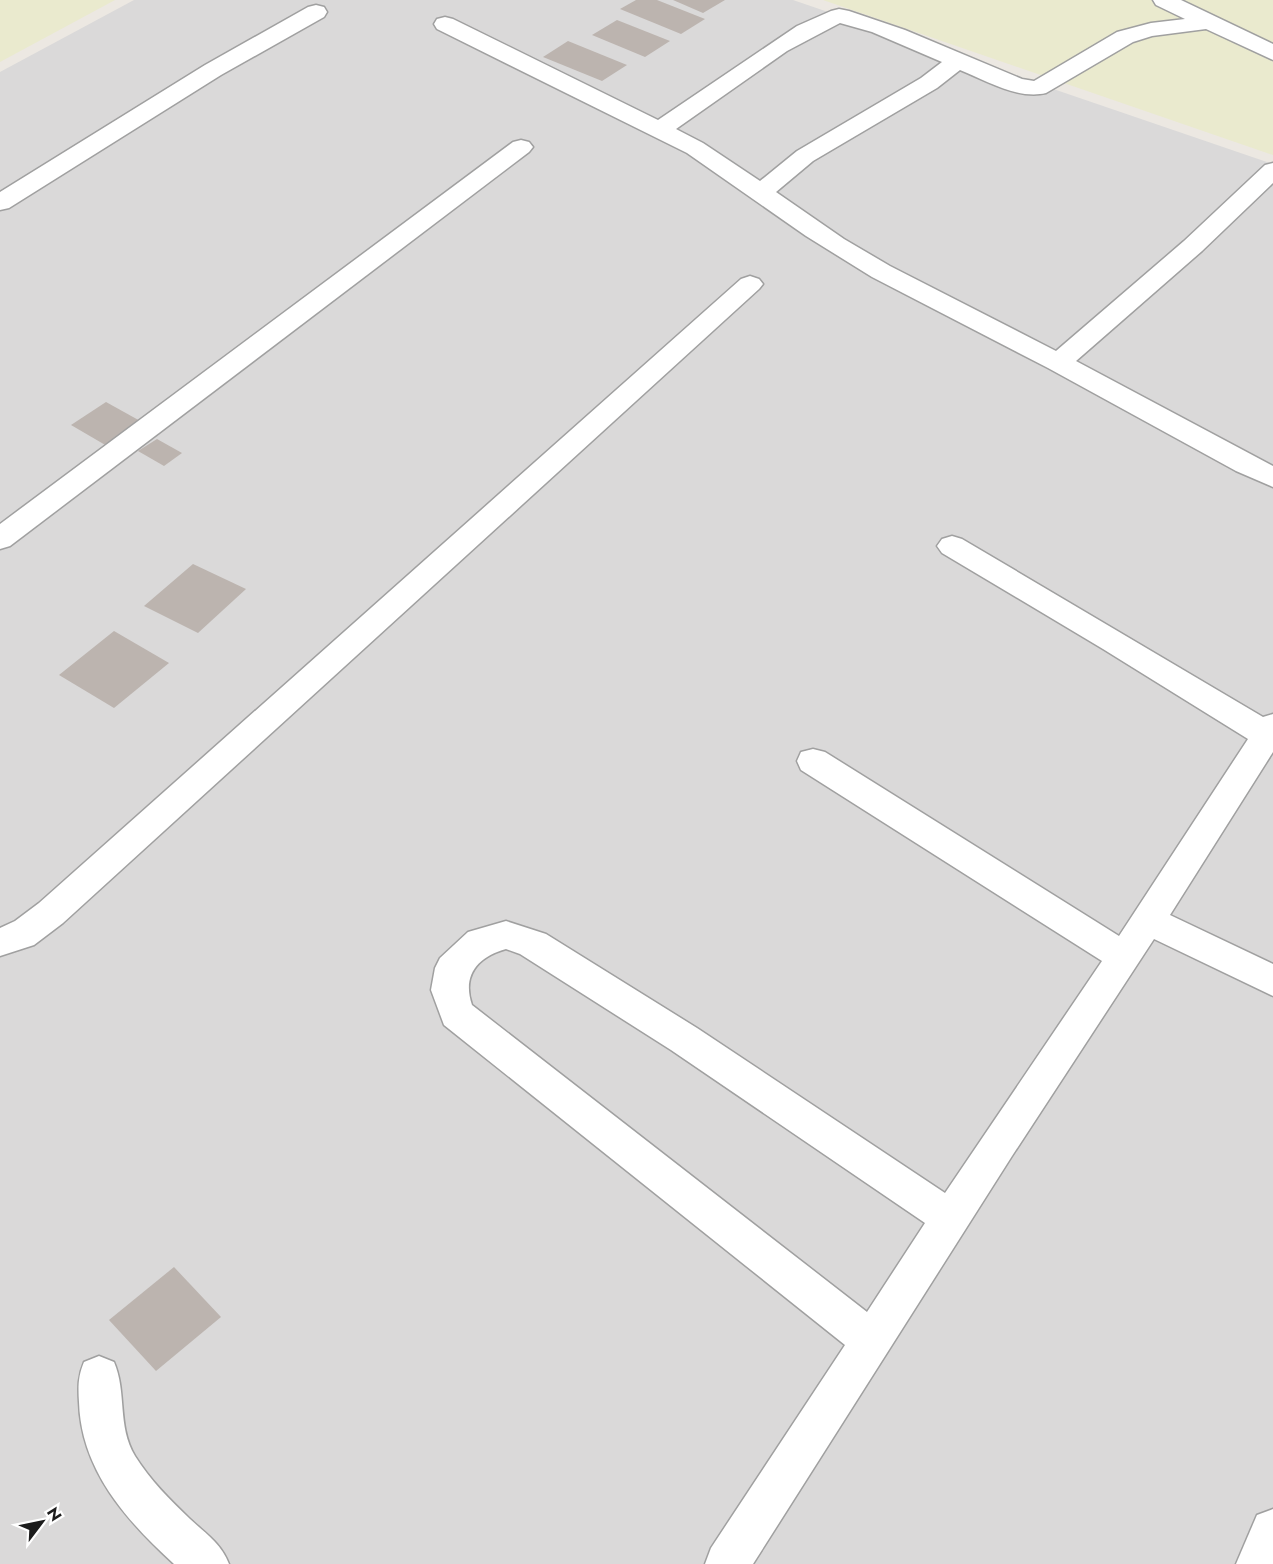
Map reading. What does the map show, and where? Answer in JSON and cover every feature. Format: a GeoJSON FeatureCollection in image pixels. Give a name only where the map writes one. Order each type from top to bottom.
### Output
{"type":"FeatureCollection","features":[{"type":"Feature","properties":{"kind":"street"},"geometry":{"type":"LineString","coordinates":[[1164,0],[1273,52]]}},
{"type":"Feature","properties":{"kind":"street"},"geometry":{"type":"LineString","coordinates":[[0,203],[213,70],[316,12]]}},
{"type":"Feature","properties":{"kind":"street"},"geometry":{"type":"LineString","coordinates":[[661,129],[805,30],[833,17],[847,17],[866,23],[1017,85],[1038,88],[1125,37],[1151,30],[1209,22]]}},
{"type":"Feature","properties":{"kind":"street"},"geometry":{"type":"LineString","coordinates":[[445,24],[661,129],[730,169],[855,257],[1273,478]]}},
{"type":"Feature","properties":{"kind":"street"},"geometry":{"type":"LineString","coordinates":[[761,192],[805,156],[929,83],[952,66],[956,60]]}},
{"type":"Feature","properties":{"kind":"street"},"geometry":{"type":"LineString","coordinates":[[0,539],[521,147]]}},
{"type":"Feature","properties":{"kind":"street"},"geometry":{"type":"LineString","coordinates":[[1058,363],[1193,246],[1273,170]]}},
{"type":"Feature","properties":{"kind":"street"},"geometry":{"type":"LineString","coordinates":[[0,942],[12,940],[31,930],[51,913],[750,284]]}},
{"type":"Feature","properties":{"kind":"street"},"geometry":{"type":"LineString","coordinates":[[727,1564],[950,1218],[1124,957],[1270,730],[952,546]]}},
{"type":"Feature","properties":{"kind":"street"},"geometry":{"type":"LineString","coordinates":[[813,761],[1124,957]]}},
{"type":"Feature","properties":{"kind":"street"},"geometry":{"type":"LineString","coordinates":[[1148,920],[1273,981]]}},
{"type":"Feature","properties":{"kind":"street"},"geometry":{"type":"LineString","coordinates":[[872,1341],[457,1014],[449,990],[453,968],[480,942],[506,935],[533,944],[684,1039],[950,1218]]}},
{"type":"Feature","properties":{"kind":"street"},"geometry":{"type":"LineString","coordinates":[[99,1376],[103,1431],[117,1470],[162,1523],[207,1564]]}},
{"type":"Feature","properties":{"kind":"street"},"geometry":{"type":"LineString","coordinates":[[1258,1564],[1273,1531]]}},
{"type":"Feature","properties":{"kind":"shaded area"},"geometry":{"type":"Polygon","coordinates":[[[134,0],[793,0],[1273,164],[1273,1564],[0,1564],[0,72],[134,0]]]}},
{"type":"Feature","properties":{"kind":"green space"},"geometry":{"type":"Polygon","coordinates":[[[0,0],[115,0],[0,62],[0,0]]]}},
{"type":"Feature","properties":{"kind":"green space"},"geometry":{"type":"Polygon","coordinates":[[[823,0],[1273,0],[1273,155],[823,0]]]}},
{"type":"Feature","properties":{"kind":"building"},"geometry":{"type":"Polygon","coordinates":[[[636,0],[657,0],[705,19],[681,34],[620,9],[636,0]]]}},
{"type":"Feature","properties":{"kind":"building"},"geometry":{"type":"Polygon","coordinates":[[[673,0],[725,0],[703,13],[673,0]]]}},
{"type":"Feature","properties":{"kind":"building"},"geometry":{"type":"Polygon","coordinates":[[[617,20],[670,41],[645,57],[592,35],[617,20]]]}},
{"type":"Feature","properties":{"kind":"building"},"geometry":{"type":"Polygon","coordinates":[[[568,41],[627,65],[602,81],[543,57],[568,41]]]}},
{"type":"Feature","properties":{"kind":"building"},"geometry":{"type":"Polygon","coordinates":[[[106,402],[142,422],[107,446],[71,425],[106,402]]]}},
{"type":"Feature","properties":{"kind":"building"},"geometry":{"type":"Polygon","coordinates":[[[157,439],[182,453],[164,466],[138,451],[157,439]]]}},
{"type":"Feature","properties":{"kind":"building"},"geometry":{"type":"Polygon","coordinates":[[[193,564],[246,589],[198,633],[144,606],[193,564]]]}},
{"type":"Feature","properties":{"kind":"building"},"geometry":{"type":"Polygon","coordinates":[[[114,631],[169,663],[114,708],[59,675],[114,631]]]}},
{"type":"Feature","properties":{"kind":"building"},"geometry":{"type":"Polygon","coordinates":[[[174,1267],[221,1317],[156,1371],[109,1320],[174,1267]]]}}]}
